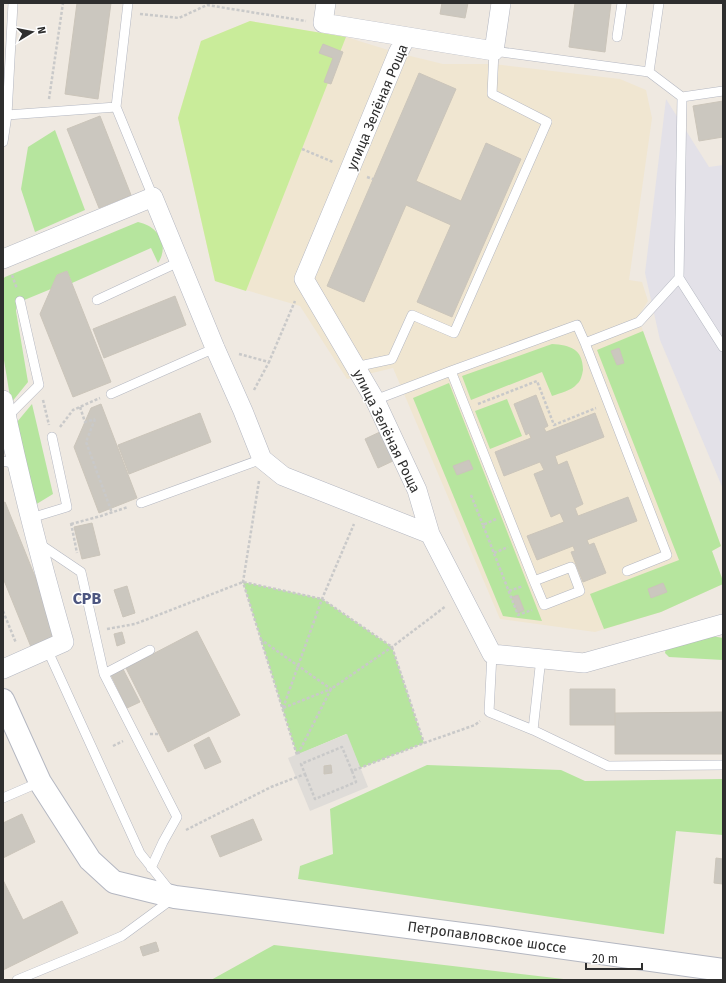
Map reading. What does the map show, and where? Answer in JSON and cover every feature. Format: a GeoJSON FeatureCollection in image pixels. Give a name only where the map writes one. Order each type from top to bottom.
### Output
{"type":"FeatureCollection","features":[{"type":"Feature","properties":{"kind":"street"},"geometry":{"type":"LineString","coordinates":[[326,3],[323,23],[494,51],[501,3]]}},
{"type":"Feature","properties":{"kind":"street","name":"улица Зелёная Роща"},"geometry":{"type":"LineString","coordinates":[[406,37],[304,279],[375,400],[418,490],[430,534],[492,654]]}},
{"type":"Feature","properties":{"kind":"street"},"geometry":{"type":"LineString","coordinates":[[5,258],[153,197],[262,459],[283,476],[430,534]]}},
{"type":"Feature","properties":{"kind":"street"},"geometry":{"type":"LineString","coordinates":[[3,669],[64,642],[31,518],[10,462],[5,408]]}},
{"type":"Feature","properties":{"kind":"street"},"geometry":{"type":"LineString","coordinates":[[492,654],[584,663],[723,624]]}},
{"type":"Feature","properties":{"kind":"street","name":"Петропавловское шоссе"},"geometry":{"type":"LineString","coordinates":[[3,700],[40,782],[90,860],[114,882],[175,897],[493,938],[723,970]]}},
{"type":"Feature","properties":{"kind":"lane"},"geometry":{"type":"LineString","coordinates":[[3,142],[13,3]]}},
{"type":"Feature","properties":{"kind":"lane"},"geometry":{"type":"LineString","coordinates":[[617,37],[622,3]]}},
{"type":"Feature","properties":{"kind":"lane"},"geometry":{"type":"LineString","coordinates":[[649,72],[659,3]]}},
{"type":"Feature","properties":{"kind":"lane"},"geometry":{"type":"LineString","coordinates":[[128,8],[116,106],[153,197]]}},
{"type":"Feature","properties":{"kind":"lane"},"geometry":{"type":"LineString","coordinates":[[355,367],[392,359],[412,315],[454,333],[480,275],[547,122],[492,94],[494,51],[649,72],[682,97],[723,91]]}},
{"type":"Feature","properties":{"kind":"lane"},"geometry":{"type":"LineString","coordinates":[[682,97],[678,278],[723,347]]}},
{"type":"Feature","properties":{"kind":"lane"},"geometry":{"type":"LineString","coordinates":[[6,115],[116,106]]}},
{"type":"Feature","properties":{"kind":"lane"},"geometry":{"type":"LineString","coordinates":[[97,300],[179,262]]}},
{"type":"Feature","properties":{"kind":"lane"},"geometry":{"type":"LineString","coordinates":[[584,343],[639,322],[678,278]]}},
{"type":"Feature","properties":{"kind":"lane"},"geometry":{"type":"LineString","coordinates":[[5,408],[39,385],[20,301]]}},
{"type":"Feature","properties":{"kind":"lane"},"geometry":{"type":"LineString","coordinates":[[375,400],[577,325],[667,555],[627,571]]}},
{"type":"Feature","properties":{"kind":"lane"},"geometry":{"type":"LineString","coordinates":[[111,394],[215,348]]}},
{"type":"Feature","properties":{"kind":"lane"},"geometry":{"type":"LineString","coordinates":[[452,371],[534,581],[544,605],[580,591],[571,567],[534,581]]}},
{"type":"Feature","properties":{"kind":"lane"},"geometry":{"type":"LineString","coordinates":[[31,518],[67,507],[52,437]]}},
{"type":"Feature","properties":{"kind":"lane"},"geometry":{"type":"LineString","coordinates":[[141,503],[262,459]]}},
{"type":"Feature","properties":{"kind":"lane"},"geometry":{"type":"LineString","coordinates":[[37,542],[81,572],[104,674],[177,817],[151,868]]}},
{"type":"Feature","properties":{"kind":"lane"},"geometry":{"type":"LineString","coordinates":[[18,980],[122,936],[175,897],[140,853],[47,649]]}},
{"type":"Feature","properties":{"kind":"lane"},"geometry":{"type":"LineString","coordinates":[[104,674],[150,650]]}},
{"type":"Feature","properties":{"kind":"lane"},"geometry":{"type":"LineString","coordinates":[[492,654],[489,712],[533,730],[608,766],[723,765]]}},
{"type":"Feature","properties":{"kind":"lane"},"geometry":{"type":"LineString","coordinates":[[533,730],[541,658]]}},
{"type":"Feature","properties":{"kind":"lane"},"geometry":{"type":"LineString","coordinates":[[3,798],[40,782]]}},
{"type":"Feature","properties":{"kind":"path"},"geometry":{"type":"LineString","coordinates":[[47,112],[63,3]]}},
{"type":"Feature","properties":{"kind":"path"},"geometry":{"type":"LineString","coordinates":[[128,8],[179,18],[207,5],[323,23]]}},
{"type":"Feature","properties":{"kind":"path"},"geometry":{"type":"LineString","coordinates":[[5,258],[20,301]]}},
{"type":"Feature","properties":{"kind":"path"},"geometry":{"type":"LineString","coordinates":[[243,411],[269,362],[304,279]]}},
{"type":"Feature","properties":{"kind":"path"},"geometry":{"type":"LineString","coordinates":[[215,348],[269,362]]}},
{"type":"Feature","properties":{"kind":"path"},"geometry":{"type":"LineString","coordinates":[[467,409],[537,381],[554,425],[608,404]]}},
{"type":"Feature","properties":{"kind":"path"},"geometry":{"type":"LineString","coordinates":[[39,385],[52,437]]}},
{"type":"Feature","properties":{"kind":"path"},"geometry":{"type":"LineString","coordinates":[[52,437],[73,410],[111,394]]}},
{"type":"Feature","properties":{"kind":"path"},"geometry":{"type":"LineString","coordinates":[[80,407],[85,422],[95,419],[86,442],[112,513]]}},
{"type":"Feature","properties":{"kind":"path"},"geometry":{"type":"LineString","coordinates":[[262,459],[243,582],[297,754],[331,689]]}},
{"type":"Feature","properties":{"kind":"path"},"geometry":{"type":"LineString","coordinates":[[471,495],[518,615],[544,605]]}},
{"type":"Feature","properties":{"kind":"path"},"geometry":{"type":"LineString","coordinates":[[71,524],[112,513],[141,503]]}},
{"type":"Feature","properties":{"kind":"path"},"geometry":{"type":"LineString","coordinates":[[67,507],[81,572]]}},
{"type":"Feature","properties":{"kind":"path"},"geometry":{"type":"LineString","coordinates":[[283,708],[322,599],[362,507]]}},
{"type":"Feature","properties":{"kind":"path"},"geometry":{"type":"LineString","coordinates":[[483,525],[508,514]]}},
{"type":"Feature","properties":{"kind":"path"},"geometry":{"type":"LineString","coordinates":[[94,632],[135,624],[243,582],[322,599],[392,647],[424,743]]}},
{"type":"Feature","properties":{"kind":"path"},"geometry":{"type":"LineString","coordinates":[[283,708],[331,689],[392,647],[462,594]]}},
{"type":"Feature","properties":{"kind":"path"},"geometry":{"type":"LineString","coordinates":[[3,611],[22,660]]}},
{"type":"Feature","properties":{"kind":"path"},"geometry":{"type":"LineString","coordinates":[[260,639],[331,689]]}},
{"type":"Feature","properties":{"kind":"path"},"geometry":{"type":"LineString","coordinates":[[352,771],[475,725],[489,712]]}},
{"type":"Feature","properties":{"kind":"path"},"geometry":{"type":"LineString","coordinates":[[342,747],[356,782],[315,799],[305,774],[301,764],[342,747]]}},
{"type":"Feature","properties":{"kind":"path"},"geometry":{"type":"LineString","coordinates":[[191,828],[271,788],[305,774]]}},
{"type":"Feature","properties":{"kind":"shaded area"},"geometry":{"type":"Polygon","coordinates":[[[250,21],[346,37],[398,53],[443,64],[494,64],[620,79],[646,90],[652,118],[629,280],[642,282],[648,301],[638,317],[721,546],[712,551],[723,584],[661,612],[595,632],[500,619],[393,368],[347,379],[300,306],[215,281],[178,118],[201,41],[250,21]]]}},
{"type":"Feature","properties":{"kind":"shaded area"},"geometry":{"type":"Polygon","coordinates":[[[666,99],[709,167],[723,165],[723,489],[660,340],[645,273],[666,99]]]}},
{"type":"Feature","properties":{"kind":"shaded area"},"geometry":{"type":"Polygon","coordinates":[[[347,734],[368,787],[310,811],[288,758],[347,734]]]}},
{"type":"Feature","properties":{"kind":"green space"},"geometry":{"type":"Polygon","coordinates":[[[250,21],[346,37],[246,291],[215,281],[178,118],[201,41],[250,21]]]}},
{"type":"Feature","properties":{"kind":"green space"},"geometry":{"type":"Polygon","coordinates":[[[55,130],[85,210],[35,232],[21,189],[28,147],[55,130]]]}},
{"type":"Feature","properties":{"kind":"green space"},"geometry":{"type":"Polygon","coordinates":[[[138,222],[151,228],[160,237],[163,250],[158,263],[151,248],[72,283],[67,271],[57,275],[51,289],[17,303],[16,311],[28,382],[11,403],[3,354],[3,279],[138,222]]]}},
{"type":"Feature","properties":{"kind":"green space"},"geometry":{"type":"Polygon","coordinates":[[[643,331],[721,546],[712,551],[723,584],[661,612],[604,629],[590,594],[679,560],[597,350],[643,331]]]}},
{"type":"Feature","properties":{"kind":"green space"},"geometry":{"type":"Polygon","coordinates":[[[552,344],[570,347],[581,357],[583,370],[582,376],[575,386],[565,392],[552,396],[542,372],[471,400],[462,376],[552,344]]]}},
{"type":"Feature","properties":{"kind":"green space"},"geometry":{"type":"Polygon","coordinates":[[[449,383],[542,621],[503,616],[413,398],[449,383]]]}},
{"type":"Feature","properties":{"kind":"green space"},"geometry":{"type":"Polygon","coordinates":[[[507,399],[522,436],[490,449],[475,411],[507,399]]]}},
{"type":"Feature","properties":{"kind":"green space"},"geometry":{"type":"Polygon","coordinates":[[[32,404],[53,494],[35,505],[17,422],[32,404]]]}},
{"type":"Feature","properties":{"kind":"green space"},"geometry":{"type":"Polygon","coordinates":[[[243,582],[322,599],[392,647],[424,743],[360,768],[346,734],[297,755],[243,582]]]}},
{"type":"Feature","properties":{"kind":"green space"},"geometry":{"type":"Polygon","coordinates":[[[712,636],[723,638],[723,660],[669,657],[665,653],[666,648],[712,636]]]}},
{"type":"Feature","properties":{"kind":"green space"},"geometry":{"type":"Polygon","coordinates":[[[427,765],[561,770],[585,781],[723,779],[723,835],[676,831],[664,934],[298,879],[300,866],[333,854],[330,809],[427,765]]]}},
{"type":"Feature","properties":{"kind":"green space"},"geometry":{"type":"Polygon","coordinates":[[[274,945],[572,980],[211,980],[274,945]]]}},
{"type":"Feature","properties":{"kind":"building"},"geometry":{"type":"Polygon","coordinates":[[[77,3],[111,3],[98,99],[65,94],[77,3]]]}},
{"type":"Feature","properties":{"kind":"building"},"geometry":{"type":"Polygon","coordinates":[[[442,3],[468,3],[465,18],[440,14],[442,3]]]}},
{"type":"Feature","properties":{"kind":"building"},"geometry":{"type":"Polygon","coordinates":[[[575,3],[611,3],[605,52],[569,47],[575,3]]]}},
{"type":"Feature","properties":{"kind":"building"},"geometry":{"type":"Polygon","coordinates":[[[323,44],[343,52],[331,84],[324,82],[333,58],[319,53],[323,44]]]}},
{"type":"Feature","properties":{"kind":"building"},"geometry":{"type":"Polygon","coordinates":[[[419,73],[456,89],[416,181],[461,201],[486,143],[521,159],[452,317],[417,302],[451,225],[406,205],[364,302],[327,286],[419,73]]]}},
{"type":"Feature","properties":{"kind":"building"},"geometry":{"type":"Polygon","coordinates":[[[723,101],[723,137],[699,141],[693,106],[723,101]]]}},
{"type":"Feature","properties":{"kind":"building"},"geometry":{"type":"Polygon","coordinates":[[[100,116],[131,195],[99,208],[67,129],[100,116]]]}},
{"type":"Feature","properties":{"kind":"building"},"geometry":{"type":"Polygon","coordinates":[[[67,271],[111,382],[73,397],[40,314],[57,275],[67,271]]]}},
{"type":"Feature","properties":{"kind":"building"},"geometry":{"type":"Polygon","coordinates":[[[175,296],[186,325],[104,358],[93,329],[175,296]]]}},
{"type":"Feature","properties":{"kind":"building"},"geometry":{"type":"Polygon","coordinates":[[[619,348],[624,363],[617,365],[611,351],[619,348]]]}},
{"type":"Feature","properties":{"kind":"building"},"geometry":{"type":"Polygon","coordinates":[[[536,395],[548,426],[544,428],[546,432],[595,413],[604,437],[555,456],[558,465],[567,461],[583,504],[575,508],[578,516],[628,497],[637,521],[587,540],[589,545],[594,543],[606,573],[583,582],[571,552],[575,551],[573,546],[537,560],[527,536],[564,522],[560,513],[551,517],[534,474],[544,470],[540,462],[504,476],[495,452],[531,438],[529,433],[526,435],[514,404],[536,395]]]}},
{"type":"Feature","properties":{"kind":"building"},"geometry":{"type":"Polygon","coordinates":[[[101,404],[137,498],[99,513],[74,447],[91,408],[101,404]]]}},
{"type":"Feature","properties":{"kind":"building"},"geometry":{"type":"Polygon","coordinates":[[[200,413],[211,442],[129,474],[118,445],[200,413]]]}},
{"type":"Feature","properties":{"kind":"building"},"geometry":{"type":"Polygon","coordinates":[[[382,431],[395,460],[378,468],[365,439],[382,431]]]}},
{"type":"Feature","properties":{"kind":"building"},"geometry":{"type":"Polygon","coordinates":[[[469,460],[473,469],[457,475],[453,466],[469,460]]]}},
{"type":"Feature","properties":{"kind":"building"},"geometry":{"type":"Polygon","coordinates":[[[5,502],[59,636],[31,647],[3,578],[3,503],[5,502]]]}},
{"type":"Feature","properties":{"kind":"building"},"geometry":{"type":"Polygon","coordinates":[[[92,523],[100,555],[82,559],[74,527],[92,523]]]}},
{"type":"Feature","properties":{"kind":"building"},"geometry":{"type":"Polygon","coordinates":[[[663,583],[667,592],[651,598],[648,589],[663,583]]]}},
{"type":"Feature","properties":{"kind":"building"},"geometry":{"type":"Polygon","coordinates":[[[127,586],[135,613],[123,617],[114,590],[127,586]]]}},
{"type":"Feature","properties":{"kind":"building"},"geometry":{"type":"Polygon","coordinates":[[[518,595],[524,610],[518,613],[512,597],[518,595]]]}},
{"type":"Feature","properties":{"kind":"building"},"geometry":{"type":"Polygon","coordinates":[[[197,631],[240,715],[168,752],[126,668],[197,631]]]}},
{"type":"Feature","properties":{"kind":"building"},"geometry":{"type":"Polygon","coordinates":[[[122,632],[125,643],[117,646],[114,634],[122,632]]]}},
{"type":"Feature","properties":{"kind":"building"},"geometry":{"type":"Polygon","coordinates":[[[123,669],[140,702],[127,708],[111,675],[123,669]]]}},
{"type":"Feature","properties":{"kind":"building"},"geometry":{"type":"Polygon","coordinates":[[[570,689],[615,689],[615,725],[570,725],[570,689]]]}},
{"type":"Feature","properties":{"kind":"building"},"geometry":{"type":"Polygon","coordinates":[[[723,712],[723,754],[615,754],[615,713],[723,712]]]}},
{"type":"Feature","properties":{"kind":"building"},"geometry":{"type":"Polygon","coordinates":[[[209,737],[221,762],[205,769],[194,745],[209,737]]]}},
{"type":"Feature","properties":{"kind":"building"},"geometry":{"type":"Polygon","coordinates":[[[331,765],[332,773],[324,774],[324,766],[331,765]]]}},
{"type":"Feature","properties":{"kind":"building"},"geometry":{"type":"Polygon","coordinates":[[[22,814],[35,842],[3,858],[3,823],[22,814]]]}},
{"type":"Feature","properties":{"kind":"building"},"geometry":{"type":"Polygon","coordinates":[[[253,819],[262,840],[220,857],[211,836],[253,819]]]}},
{"type":"Feature","properties":{"kind":"building"},"geometry":{"type":"Polygon","coordinates":[[[716,858],[723,859],[723,884],[714,883],[716,858]]]}},
{"type":"Feature","properties":{"kind":"building"},"geometry":{"type":"Polygon","coordinates":[[[3,880],[23,920],[62,901],[78,933],[3,970],[3,880]]]}},
{"type":"Feature","properties":{"kind":"building"},"geometry":{"type":"Polygon","coordinates":[[[156,942],[159,951],[143,956],[140,947],[156,942]]]}},
{"type":"Feature","properties":{"kind":"district","name":"СРВ"},"geometry":{"type":"Point","coordinates":[87,598]}}]}
